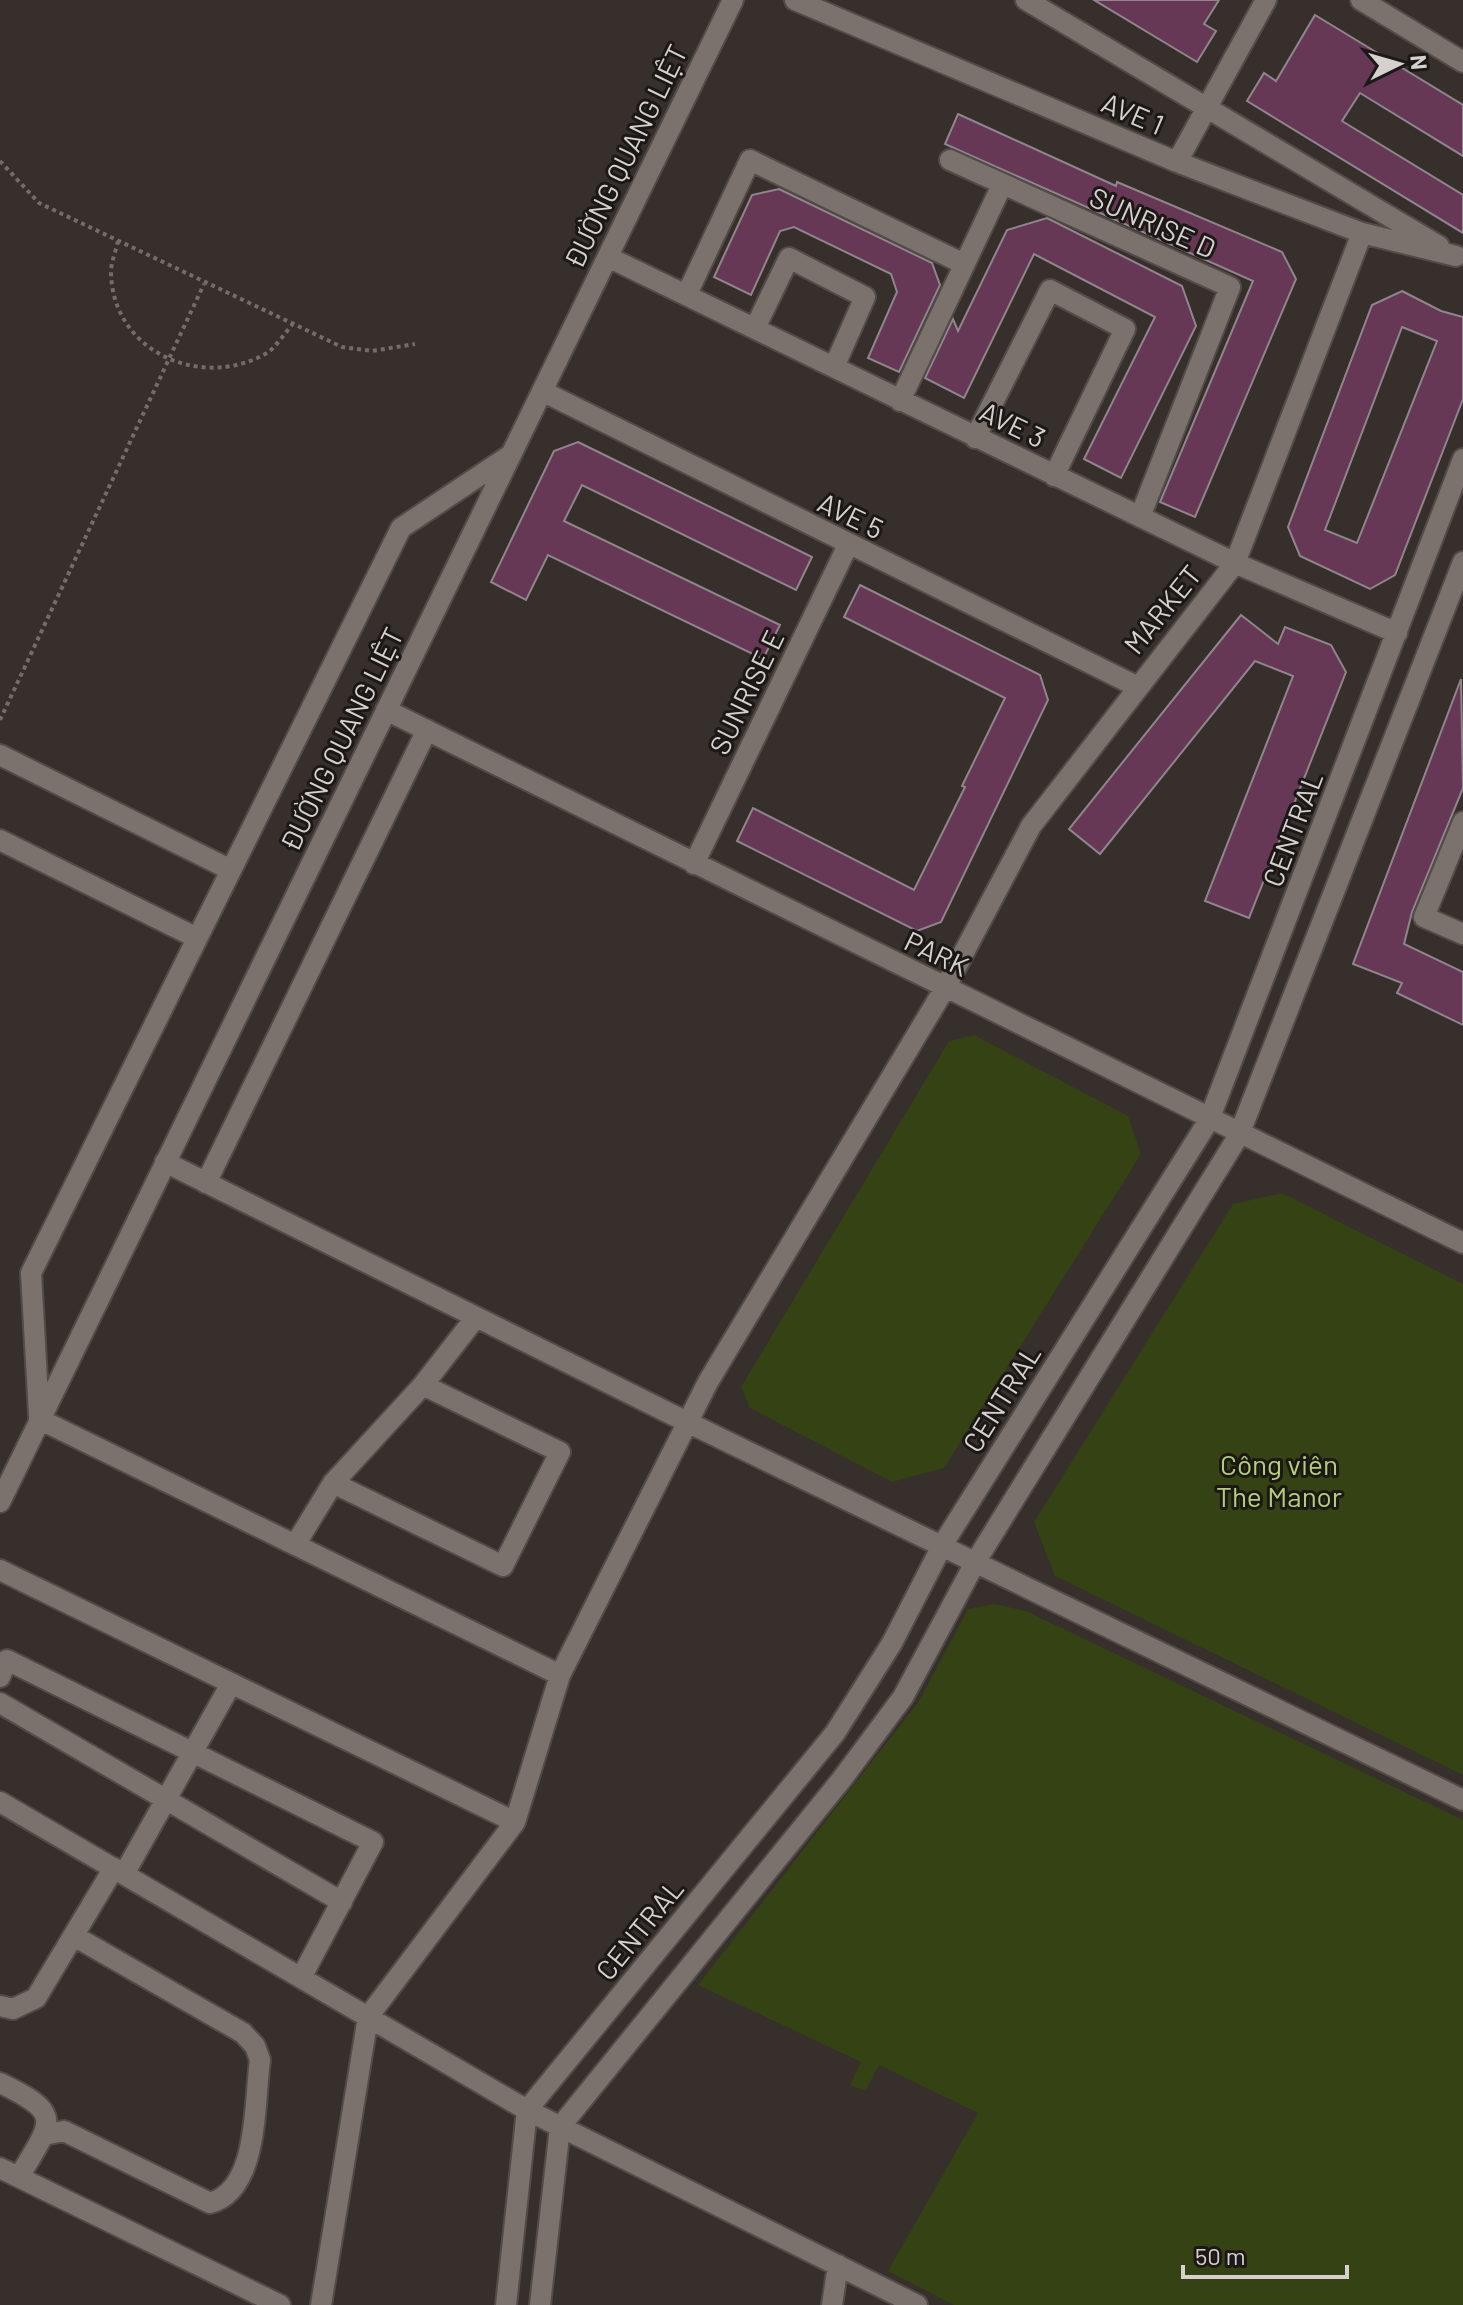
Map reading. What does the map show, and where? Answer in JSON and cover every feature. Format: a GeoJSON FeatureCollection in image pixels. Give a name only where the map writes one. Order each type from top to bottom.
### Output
{"type":"FeatureCollection","features":[{"type":"Feature","properties":{"kind":"street","name":"ĐƯỜNG QUANG LIỆT"},"geometry":{"type":"LineString","coordinates":[[0,1502],[733,0]]}},
{"type":"Feature","properties":{"kind":"street","name":"AVE 1"},"geometry":{"type":"LineString","coordinates":[[795,0],[1177,162],[1362,233],[1460,258]]}},
{"type":"Feature","properties":{"kind":"street","name":"AVE 1"},"geometry":{"type":"LineString","coordinates":[[1026,0],[1460,258]]}},
{"type":"Feature","properties":{"kind":"street"},"geometry":{"type":"LineString","coordinates":[[1177,162],[1266,0]]}},
{"type":"Feature","properties":{"kind":"street"},"geometry":{"type":"LineString","coordinates":[[1361,0],[1463,62]]}},
{"type":"Feature","properties":{"kind":"street"},"geometry":{"type":"LineString","coordinates":[[687,294],[750,160],[964,264]]}},
{"type":"Feature","properties":{"kind":"street","name":"SUNRISE D"},"geometry":{"type":"LineString","coordinates":[[950,160],[1230,287],[1140,517]]}},
{"type":"Feature","properties":{"kind":"street"},"geometry":{"type":"LineString","coordinates":[[900,401],[1002,185]]}},
{"type":"Feature","properties":{"kind":"street"},"geometry":{"type":"LineString","coordinates":[[1323,218],[1338,187]]}},
{"type":"Feature","properties":{"kind":"street","name":"MARKET"},"geometry":{"type":"LineString","coordinates":[[368,2017],[515,1822],[560,1675],[715,1367],[945,988],[1031,826],[1136,686],[1235,563],[1362,233]]}},
{"type":"Feature","properties":{"kind":"street","name":"AVE 3"},"geometry":{"type":"LineString","coordinates":[[608,257],[1235,563],[1397,633]]}},
{"type":"Feature","properties":{"kind":"street"},"geometry":{"type":"LineString","coordinates":[[755,328],[789,258],[865,297],[834,367]]}},
{"type":"Feature","properties":{"kind":"street"},"geometry":{"type":"LineString","coordinates":[[975,438],[1050,290],[1125,329],[1054,476]]}},
{"type":"Feature","properties":{"kind":"street","name":"AVE 5"},"geometry":{"type":"LineString","coordinates":[[542,391],[1136,686]]}},
{"type":"Feature","properties":{"kind":"street"},"geometry":{"type":"LineString","coordinates":[[510,455],[401,528],[31,1273],[39,1419],[560,1675]]}},
{"type":"Feature","properties":{"kind":"street","name":"CENTRAL"},"geometry":{"type":"LineString","coordinates":[[527,2110],[835,1733],[892,1643],[943,1544],[1209,1120],[1463,459]]}},
{"type":"Feature","properties":{"kind":"street","name":"SUNRISE E"},"geometry":{"type":"LineString","coordinates":[[694,864],[848,545]]}},
{"type":"Feature","properties":{"kind":"street"},"geometry":{"type":"LineString","coordinates":[[540,2305],[560,2127],[842,1779],[903,1697],[976,1561],[1239,1135],[1463,562]]}},
{"type":"Feature","properties":{"kind":"street","name":"PARK"},"geometry":{"type":"LineString","coordinates":[[386,710],[1239,1135],[1463,1243]]}},
{"type":"Feature","properties":{"kind":"street"},"geometry":{"type":"LineString","coordinates":[[206,1183],[427,730]]}},
{"type":"Feature","properties":{"kind":"street"},"geometry":{"type":"LineString","coordinates":[[0,755],[231,870]]}},
{"type":"Feature","properties":{"kind":"street"},"geometry":{"type":"LineString","coordinates":[[1463,822],[1424,917],[1463,934]]}},
{"type":"Feature","properties":{"kind":"street"},"geometry":{"type":"LineString","coordinates":[[0,840],[197,938]]}},
{"type":"Feature","properties":{"kind":"street"},"geometry":{"type":"LineString","coordinates":[[165,1162],[687,1422],[943,1544],[1463,1800]]}},
{"type":"Feature","properties":{"kind":"street"},"geometry":{"type":"LineString","coordinates":[[295,1545],[333,1483],[423,1385],[476,1317]]}},
{"type":"Feature","properties":{"kind":"street"},"geometry":{"type":"LineString","coordinates":[[333,1483],[503,1566],[560,1452],[423,1385]]}},
{"type":"Feature","properties":{"kind":"street"},"geometry":{"type":"LineString","coordinates":[[0,1570],[515,1822]]}},
{"type":"Feature","properties":{"kind":"street"},"geometry":{"type":"LineString","coordinates":[[0,1677],[7,1660],[373,1842],[301,1978]]}},
{"type":"Feature","properties":{"kind":"street"},"geometry":{"type":"LineString","coordinates":[[0,2006],[13,2009],[36,1998],[166,1800],[231,1684]]}},
{"type":"Feature","properties":{"kind":"street"},"geometry":{"type":"LineString","coordinates":[[0,1703],[342,1902]]}},
{"type":"Feature","properties":{"kind":"street"},"geometry":{"type":"LineString","coordinates":[[0,1802],[527,2110],[917,2305]]}},
{"type":"Feature","properties":{"kind":"street"},"geometry":{"type":"LineString","coordinates":[[44,2135],[64,2131],[210,2203],[226,2199],[246,2172],[260,2060],[255,2046],[243,2033],[74,1936]]}},
{"type":"Feature","properties":{"kind":"street"},"geometry":{"type":"LineString","coordinates":[[321,2305],[368,2017]]}},
{"type":"Feature","properties":{"kind":"street"},"geometry":{"type":"LineString","coordinates":[[0,2083],[43,2106],[44,2135],[19,2177]]}},
{"type":"Feature","properties":{"kind":"street"},"geometry":{"type":"LineString","coordinates":[[506,2305],[527,2110]]}},
{"type":"Feature","properties":{"kind":"street"},"geometry":{"type":"LineString","coordinates":[[0,2168],[280,2305]]}},
{"type":"Feature","properties":{"kind":"street"},"geometry":{"type":"LineString","coordinates":[[832,2305],[838,2265]]}},
{"type":"Feature","properties":{"kind":"path"},"geometry":{"type":"LineString","coordinates":[[0,161],[39,203],[342,347],[372,351],[415,344]]}},
{"type":"Feature","properties":{"kind":"path"},"geometry":{"type":"LineString","coordinates":[[118,241],[111,271],[116,297],[143,344],[168,359],[221,370],[270,351],[293,324]]}},
{"type":"Feature","properties":{"kind":"path"},"geometry":{"type":"LineString","coordinates":[[0,720],[204,284]]}},
{"type":"Feature","properties":{"kind":"green space"},"geometry":{"type":"Polygon","coordinates":[[[974,1035],[1128,1116],[1141,1154],[944,1468],[892,1482],[750,1408],[741,1387],[949,1041],[974,1035]]]}},
{"type":"Feature","properties":{"kind":"green space","name":"Công viên The Manor"},"geometry":{"type":"Polygon","coordinates":[[[1282,1193],[1463,1284],[1463,1775],[1055,1576],[1034,1522],[1233,1204],[1282,1193]]]}},
{"type":"Feature","properties":{"kind":"green space"},"geometry":{"type":"Polygon","coordinates":[[[995,1604],[1026,1611],[1463,1820],[1463,2305],[954,2305],[888,2271],[978,2113],[879,2065],[865,2091],[850,2085],[861,2062],[698,1985],[919,1701],[968,1609],[995,1604]]]}},
{"type":"Feature","properties":{"kind":"building"},"geometry":{"type":"Polygon","coordinates":[[[1094,0],[1219,0],[1204,24],[1216,31],[1197,62],[1094,0]]]}},
{"type":"Feature","properties":{"kind":"building"},"geometry":{"type":"Polygon","coordinates":[[[1315,15],[1463,105],[1463,156],[1360,93],[1342,121],[1463,195],[1463,233],[1247,101],[1264,73],[1276,81],[1315,15]]]}},
{"type":"Feature","properties":{"kind":"building"},"geometry":{"type":"Polygon","coordinates":[[[958,114],[1116,186],[1117,182],[1282,252],[1296,279],[1195,517],[1160,502],[1253,281],[945,144],[958,114]]]}},
{"type":"Feature","properties":{"kind":"building"},"geometry":{"type":"Polygon","coordinates":[[[779,189],[932,263],[940,285],[899,372],[868,358],[897,292],[891,274],[794,227],[780,231],[751,295],[714,277],[752,195],[779,189]]]}},
{"type":"Feature","properties":{"kind":"building"},"geometry":{"type":"Polygon","coordinates":[[[1047,218],[1182,286],[1196,326],[1121,478],[1084,459],[1155,317],[1034,254],[964,398],[925,378],[953,319],[958,331],[1007,230],[1047,218]]]}},
{"type":"Feature","properties":{"kind":"building"},"geometry":{"type":"Polygon","coordinates":[[[1402,291],[1441,311],[1463,317],[1463,399],[1395,575],[1370,589],[1300,556],[1288,527],[1372,305],[1402,291]],[[1402,327],[1325,530],[1357,543],[1437,341],[1402,327]]]}},
{"type":"Feature","properties":{"kind":"building"},"geometry":{"type":"Polygon","coordinates":[[[578,442],[812,557],[796,590],[582,485],[564,521],[780,625],[763,659],[548,555],[526,600],[491,582],[554,451],[578,442]]]}},
{"type":"Feature","properties":{"kind":"building"},"geometry":{"type":"Polygon","coordinates":[[[860,585],[1040,675],[1048,700],[941,922],[917,931],[737,841],[753,808],[914,890],[965,787],[962,786],[1005,698],[844,617],[860,585]]]}},
{"type":"Feature","properties":{"kind":"building"},"geometry":{"type":"Polygon","coordinates":[[[1241,615],[1278,644],[1285,627],[1331,645],[1346,672],[1249,918],[1205,901],[1293,676],[1255,661],[1100,854],[1069,829],[1241,615]]]}},
{"type":"Feature","properties":{"kind":"building"},"geometry":{"type":"Polygon","coordinates":[[[1461,679],[1463,788],[1412,912],[1404,944],[1463,972],[1463,1025],[1397,993],[1402,983],[1353,964],[1461,679]]]}}]}
